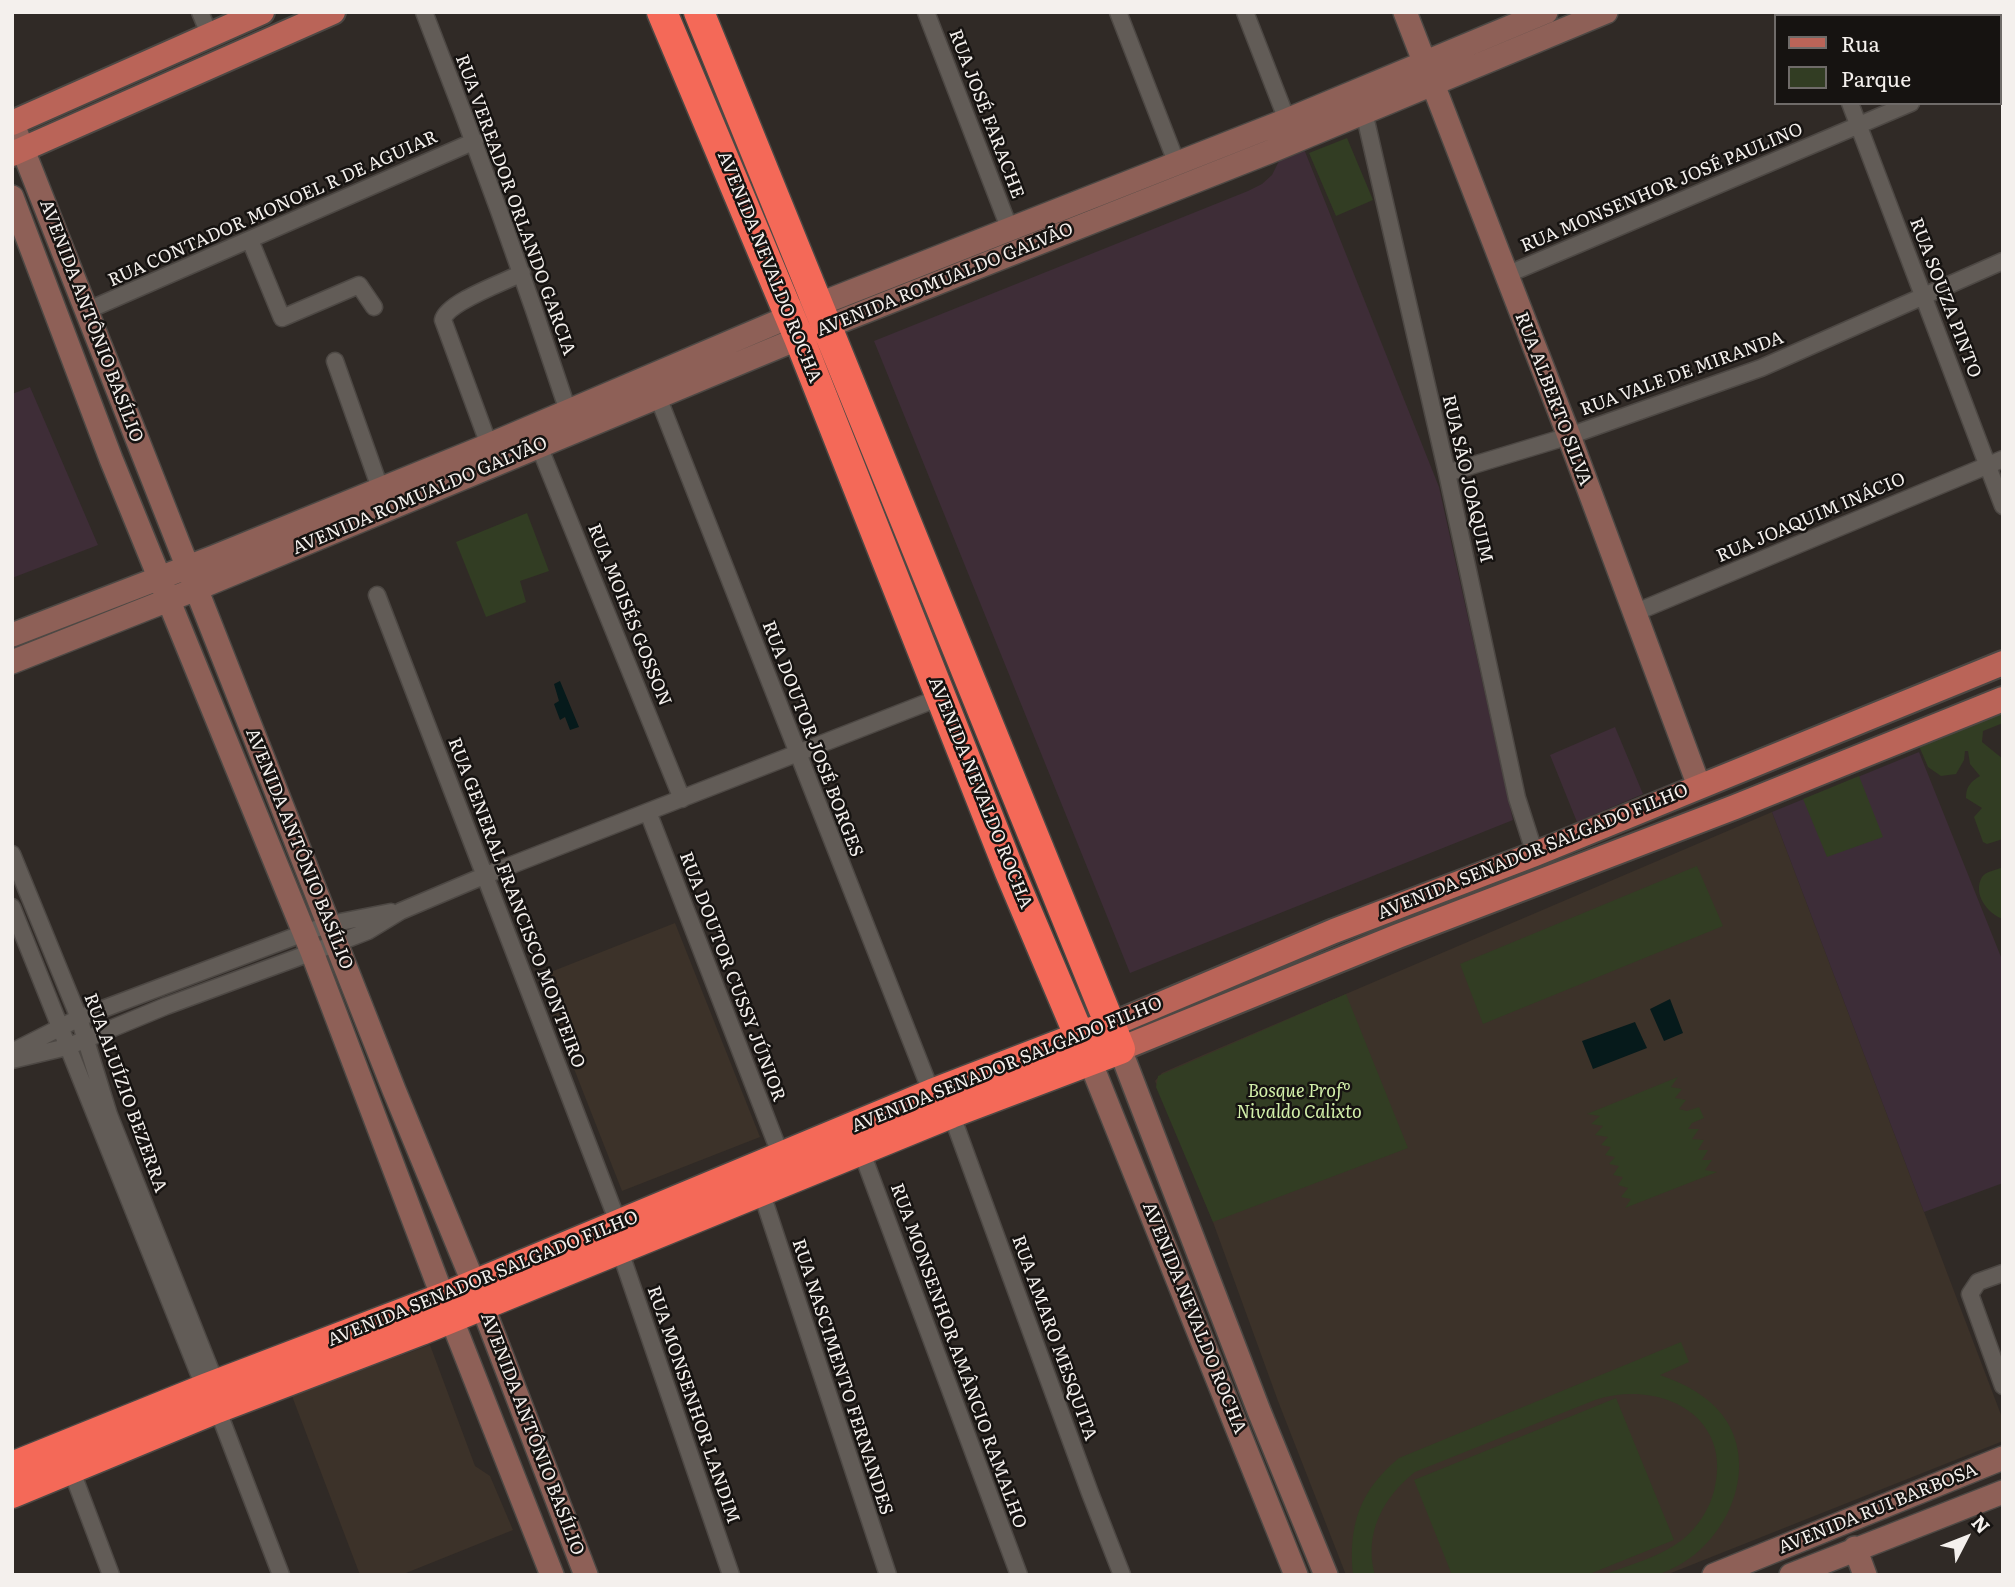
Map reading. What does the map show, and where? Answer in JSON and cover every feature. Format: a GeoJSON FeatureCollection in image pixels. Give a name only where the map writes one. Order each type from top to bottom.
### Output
{"type":"FeatureCollection","features":[{"type":"Feature","properties":{"kind":"highway","name":"AVENIDA NEVALDO ROCHA"},"geometry":{"type":"LineString","coordinates":[[662,12],[808,322],[1115,1037]]}},
{"type":"Feature","properties":{"kind":"highway","name":"AVENIDA NEVALDO ROCHA"},"geometry":{"type":"LineString","coordinates":[[699,12],[941,697],[1010,872],[1085,1049]]}},
{"type":"Feature","properties":{"kind":"highway","name":"AVENIDA SENADOR SALGADO FILHO"},"geometry":{"type":"LineString","coordinates":[[12,1467],[447,1307],[619,1236],[781,1156],[942,1104],[1115,1037]]}},
{"type":"Feature","properties":{"kind":"highway","name":"AVENIDA SENADOR SALGADO FILHO"},"geometry":{"type":"LineString","coordinates":[[619,1236],[761,1191],[862,1150],[942,1104]]}},
{"type":"Feature","properties":{"kind":"highway","name":"AVENIDA SENADOR SALGADO FILHO"},"geometry":{"type":"LineString","coordinates":[[12,1493],[71,1469],[213,1394]]}},
{"type":"Feature","properties":{"kind":"main road"},"geometry":{"type":"LineString","coordinates":[[12,122],[262,12]]}},
{"type":"Feature","properties":{"kind":"main road"},"geometry":{"type":"LineString","coordinates":[[18,152],[332,12]]}},
{"type":"Feature","properties":{"kind":"main road","name":"RUA ALBERTO SILVA"},"geometry":{"type":"LineString","coordinates":[[1405,12],[1569,436],[1699,786]]}},
{"type":"Feature","properties":{"kind":"main road","name":"AVENIDA ROMUALDO GALVÃO"},"geometry":{"type":"LineString","coordinates":[[12,635],[568,411],[1364,112],[1546,12]]}},
{"type":"Feature","properties":{"kind":"main road","name":"AVENIDA ROMUALDO GALVÃO"},"geometry":{"type":"LineString","coordinates":[[12,662],[168,601],[659,397],[808,322],[1010,230],[1287,120],[1606,12]]}},
{"type":"Feature","properties":{"kind":"main road","name":"AVENIDA ANTÔNIO BASÍLIO"},"geometry":{"type":"LineString","coordinates":[[12,122],[18,152],[86,311],[188,566],[394,1090],[478,1294],[586,1575]]}},
{"type":"Feature","properties":{"kind":"main road","name":"AVENIDA ANTÔNIO BASÍLIO"},"geometry":{"type":"LineString","coordinates":[[12,197],[111,459],[308,943],[552,1575]]}},
{"type":"Feature","properties":{"kind":"main road","name":"AVENIDA SENADOR SALGADO FILHO"},"geometry":{"type":"LineString","coordinates":[[1115,1037],[1387,911],[1535,854],[2003,663]]}},
{"type":"Feature","properties":{"kind":"main road","name":"AVENIDA SENADOR SALGADO FILHO"},"geometry":{"type":"LineString","coordinates":[[1115,1037],[1398,936],[1735,807],[2003,699]]}},
{"type":"Feature","properties":{"kind":"main road"},"geometry":{"type":"LineString","coordinates":[[226,744],[242,707]]}},
{"type":"Feature","properties":{"kind":"main road"},"geometry":{"type":"LineString","coordinates":[[1387,911],[1381,922],[1384,930],[1398,936]]}},
{"type":"Feature","properties":{"kind":"main road","name":"AVENIDA NEVALDO ROCHA"},"geometry":{"type":"LineString","coordinates":[[1115,1037],[1259,1411],[1326,1575]]}},
{"type":"Feature","properties":{"kind":"main road","name":"AVENIDA NEVALDO ROCHA"},"geometry":{"type":"LineString","coordinates":[[1085,1049],[1296,1575]]}},
{"type":"Feature","properties":{"kind":"main road"},"geometry":{"type":"LineString","coordinates":[[349,1051],[394,1090]]}},
{"type":"Feature","properties":{"kind":"main road","name":"AVENIDA RUI BARBOSA"},"geometry":{"type":"LineString","coordinates":[[1714,1575],[2003,1458]]}},
{"type":"Feature","properties":{"kind":"main road"},"geometry":{"type":"LineString","coordinates":[[1957,1477],[1962,1506]]}},
{"type":"Feature","properties":{"kind":"main road","name":"AVENIDA RUI BARBOSA"},"geometry":{"type":"LineString","coordinates":[[1791,1575],[2003,1492]]}},
{"type":"Feature","properties":{"kind":"main road"},"geometry":{"type":"LineString","coordinates":[[1855,1548],[1866,1575]]}},
{"type":"Feature","properties":{"kind":"street"},"geometry":{"type":"LineString","coordinates":[[200,12],[210,36]]}},
{"type":"Feature","properties":{"kind":"street","name":"RUA VEREADOR ORLANDO GARCIA"},"geometry":{"type":"LineString","coordinates":[[424,12],[475,141],[568,411]]}},
{"type":"Feature","properties":{"kind":"street","name":"RUA JOSÉ FARACHE"},"geometry":{"type":"LineString","coordinates":[[926,12],[1010,230]]}},
{"type":"Feature","properties":{"kind":"street"},"geometry":{"type":"LineString","coordinates":[[1118,12],[1177,164]]}},
{"type":"Feature","properties":{"kind":"street"},"geometry":{"type":"LineString","coordinates":[[1245,12],[1287,120]]}},
{"type":"Feature","properties":{"kind":"street","name":"RUA SOUZA PINTO"},"geometry":{"type":"LineString","coordinates":[[1851,105],[1923,295],[1996,462],[2003,506]]}},
{"type":"Feature","properties":{"kind":"street","name":"RUA MONSENHOR JOSÉ PAULINO"},"geometry":{"type":"LineString","coordinates":[[1506,275],[1907,105]]}},
{"type":"Feature","properties":{"kind":"street","name":"RUA SÃO JOAQUIM"},"geometry":{"type":"LineString","coordinates":[[1364,112],[1447,473],[1517,798],[1535,854]]}},
{"type":"Feature","properties":{"kind":"street","name":"RUA CONTADOR MONOEL R DE AGUIAR"},"geometry":{"type":"LineString","coordinates":[[86,311],[475,141]]}},
{"type":"Feature","properties":{"kind":"street"},"geometry":{"type":"LineString","coordinates":[[250,240],[282,318],[359,285],[374,307]]}},
{"type":"Feature","properties":{"kind":"street","name":"RUA VALE DE MIRANDA"},"geometry":{"type":"LineString","coordinates":[[1447,473],[1569,436],[1761,368],[2003,261]]}},
{"type":"Feature","properties":{"kind":"street"},"geometry":{"type":"LineString","coordinates":[[489,445],[443,320],[444,314],[455,305],[522,273]]}},
{"type":"Feature","properties":{"kind":"street"},"geometry":{"type":"LineString","coordinates":[[335,361],[380,488]]}},
{"type":"Feature","properties":{"kind":"street","name":"RUA DOUTOR JOSÉ BORGES"},"geometry":{"type":"LineString","coordinates":[[659,397],[797,754],[942,1104]]}},
{"type":"Feature","properties":{"kind":"street","name":"RUA MOISÉS GOSSON"},"geometry":{"type":"LineString","coordinates":[[540,446],[682,799]]}},
{"type":"Feature","properties":{"kind":"street","name":"RUA JOAQUIM INÁCIO"},"geometry":{"type":"LineString","coordinates":[[1634,612],[1996,462]]}},
{"type":"Feature","properties":{"kind":"street","name":"RUA GENERAL FRANCISCO MONTEIRO"},"geometry":{"type":"LineString","coordinates":[[377,595],[486,875],[619,1236]]}},
{"type":"Feature","properties":{"kind":"street"},"geometry":{"type":"LineString","coordinates":[[12,1052],[79,1018],[401,911],[486,875],[941,697]]}},
{"type":"Feature","properties":{"kind":"street","name":"RUA DOUTOR CUSSY JÚNIOR"},"geometry":{"type":"LineString","coordinates":[[648,812],[781,1156]]}},
{"type":"Feature","properties":{"kind":"street","name":"RUA ALUÍZIO BEZERRA"},"geometry":{"type":"LineString","coordinates":[[12,854],[79,1018],[109,1115],[115,1147]]}},
{"type":"Feature","properties":{"kind":"street","name":"RUA ALUÍZIO BEZERRA"},"geometry":{"type":"LineString","coordinates":[[12,907],[66,1047],[115,1147],[281,1575]]}},
{"type":"Feature","properties":{"kind":"street"},"geometry":{"type":"LineString","coordinates":[[12,1060],[66,1047],[308,943]]}},
{"type":"Feature","properties":{"kind":"street"},"geometry":{"type":"LineString","coordinates":[[128,1000],[135,1018]]}},
{"type":"Feature","properties":{"kind":"street","name":"RUA AMARO MESQUITA"},"geometry":{"type":"LineString","coordinates":[[942,1104],[1122,1575]]}},
{"type":"Feature","properties":{"kind":"street","name":"RUA MONSENHOR AMÂNCIO RAMALHO"},"geometry":{"type":"LineString","coordinates":[[862,1150],[1018,1575]]}},
{"type":"Feature","properties":{"kind":"street","name":"RUA NASCIMENTO FERNANDES"},"geometry":{"type":"LineString","coordinates":[[761,1191],[888,1575]]}},
{"type":"Feature","properties":{"kind":"street","name":"RUA MONSENHOR LANDIM"},"geometry":{"type":"LineString","coordinates":[[619,1236],[731,1575]]}},
{"type":"Feature","properties":{"kind":"street"},"geometry":{"type":"LineString","coordinates":[[2003,1273],[1978,1282],[1970,1294],[2003,1386]]}},
{"type":"Feature","properties":{"kind":"street"},"geometry":{"type":"LineString","coordinates":[[71,1469],[111,1575]]}},
{"type":"Feature","properties":{"kind":"shaded area"},"geometry":{"type":"Polygon","coordinates":[[[1304,149],[1439,487],[1513,820],[1130,973],[874,341],[1248,191],[1272,175],[1280,159],[1304,149]]]}},
{"type":"Feature","properties":{"kind":"shaded area"},"geometry":{"type":"Polygon","coordinates":[[[30,387],[98,545],[12,578],[12,394],[30,387]]]}},
{"type":"Feature","properties":{"kind":"shaded area"},"geometry":{"type":"Polygon","coordinates":[[[560,681],[579,727],[570,730],[565,717],[560,720],[554,704],[559,701],[554,684],[560,681]]]}},
{"type":"Feature","properties":{"kind":"shaded area"},"geometry":{"type":"Polygon","coordinates":[[[1615,727],[1643,794],[1577,822],[1550,755],[1615,727]]]}},
{"type":"Feature","properties":{"kind":"shaded area"},"geometry":{"type":"Polygon","coordinates":[[[1919,752],[2003,962],[2003,1183],[1924,1212],[1772,812],[1919,752]]]}},
{"type":"Feature","properties":{"kind":"shaded area"},"geometry":{"type":"Polygon","coordinates":[[[1772,812],[2003,1420],[2003,1441],[1666,1575],[1346,1575],[1278,1401],[1213,1222],[1155,1081],[1162,1073],[1203,1055],[1772,812]]]}},
{"type":"Feature","properties":{"kind":"shaded area"},"geometry":{"type":"Polygon","coordinates":[[[675,923],[760,1137],[622,1191],[538,977],[675,923]]]}},
{"type":"Feature","properties":{"kind":"shaded area"},"geometry":{"type":"Polygon","coordinates":[[[1670,999],[1683,1033],[1664,1041],[1650,1009],[1670,999]]]}},
{"type":"Feature","properties":{"kind":"shaded area"},"geometry":{"type":"Polygon","coordinates":[[[1635,1022],[1647,1048],[1593,1069],[1582,1041],[1635,1022]]]}},
{"type":"Feature","properties":{"kind":"shaded area"},"geometry":{"type":"Polygon","coordinates":[[[430,1345],[475,1466],[490,1476],[513,1530],[401,1575],[360,1575],[292,1396],[430,1345]]]}},
{"type":"Feature","properties":{"kind":"green space"},"geometry":{"type":"Polygon","coordinates":[[[1347,138],[1373,200],[1336,216],[1309,153],[1347,138]]]}},
{"type":"Feature","properties":{"kind":"green space"},"geometry":{"type":"Polygon","coordinates":[[[527,513],[549,571],[520,581],[526,602],[486,617],[456,542],[527,513]]]}},
{"type":"Feature","properties":{"kind":"green space"},"geometry":{"type":"Polygon","coordinates":[[[2003,706],[2003,723],[1983,731],[1982,742],[2003,759],[2003,839],[1987,844],[1983,842],[1974,817],[1982,808],[1966,798],[1969,785],[1980,776],[1970,764],[1968,751],[1965,751],[1964,760],[1956,774],[1941,776],[1928,767],[1919,746],[1923,738],[2003,706]]]}},
{"type":"Feature","properties":{"kind":"green space"},"geometry":{"type":"Polygon","coordinates":[[[1859,776],[1883,837],[1827,857],[1803,799],[1859,776]]]}},
{"type":"Feature","properties":{"kind":"green space"},"geometry":{"type":"Polygon","coordinates":[[[1697,866],[1723,926],[1483,1024],[1460,964],[1697,866]]]}},
{"type":"Feature","properties":{"kind":"green space"},"geometry":{"type":"Polygon","coordinates":[[[2003,867],[2003,919],[1992,913],[1983,902],[1979,883],[1984,875],[2003,867]]]}},
{"type":"Feature","properties":{"kind":"green space","name":"Bosque Profº Nivaldo Calixto"},"geometry":{"type":"Polygon","coordinates":[[[1346,994],[1408,1148],[1213,1222],[1156,1087],[1158,1076],[1346,994]]]}},
{"type":"Feature","properties":{"kind":"green space"},"geometry":{"type":"Polygon","coordinates":[[[1678,1077],[1671,1087],[1682,1089],[1675,1098],[1686,1100],[1679,1109],[1687,1111],[1699,1107],[1704,1118],[1692,1123],[1688,1129],[1699,1129],[1692,1139],[1704,1140],[1698,1150],[1708,1150],[1702,1160],[1712,1160],[1705,1170],[1717,1172],[1625,1208],[1631,1199],[1621,1197],[1628,1188],[1618,1185],[1623,1177],[1613,1175],[1619,1166],[1609,1164],[1615,1157],[1605,1155],[1611,1147],[1601,1145],[1608,1137],[1595,1135],[1603,1126],[1591,1124],[1600,1116],[1587,1114],[1678,1077]]]}},
{"type":"Feature","properties":{"kind":"green space"},"geometry":{"type":"Polygon","coordinates":[[[1681,1342],[1689,1362],[1660,1375],[1701,1395],[1718,1410],[1731,1429],[1738,1450],[1739,1472],[1735,1494],[1715,1534],[1682,1564],[1649,1576],[1603,1575],[1654,1556],[1673,1546],[1693,1530],[1709,1505],[1714,1491],[1717,1464],[1713,1442],[1702,1423],[1686,1409],[1666,1400],[1643,1395],[1619,1395],[1595,1400],[1415,1472],[1394,1492],[1379,1517],[1372,1545],[1375,1575],[1353,1575],[1353,1540],[1360,1510],[1375,1483],[1399,1458],[1681,1342]]]}},
{"type":"Feature","properties":{"kind":"green space"},"geometry":{"type":"Polygon","coordinates":[[[1616,1398],[1674,1540],[1587,1575],[1452,1575],[1414,1480],[1616,1398]]]}}]}
